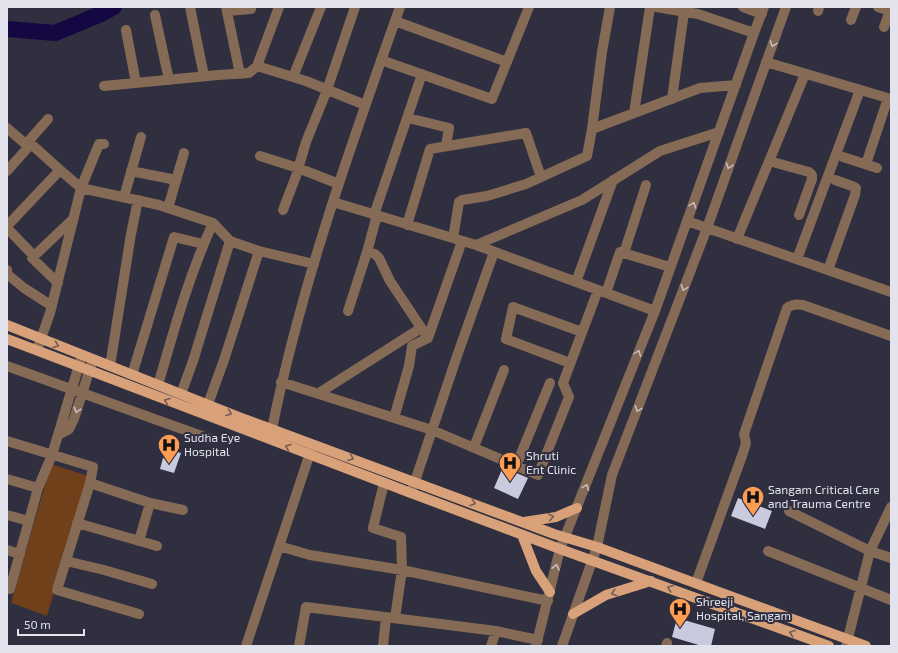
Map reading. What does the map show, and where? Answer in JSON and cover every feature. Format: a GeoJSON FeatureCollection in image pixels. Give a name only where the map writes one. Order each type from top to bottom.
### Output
{"type":"FeatureCollection","features":[{"type":"Feature","properties":{"kind":"main road"},"geometry":{"type":"LineString","coordinates":[[7,326],[272,429],[565,537],[696,583],[847,642],[866,646]]}},
{"type":"Feature","properties":{"kind":"main road"},"geometry":{"type":"LineString","coordinates":[[7,339],[308,455],[522,535],[829,646]]}},
{"type":"Feature","properties":{"kind":"main road"},"geometry":{"type":"LineString","coordinates":[[524,522],[556,517],[577,508]]}},
{"type":"Feature","properties":{"kind":"main road"},"geometry":{"type":"LineString","coordinates":[[522,535],[536,571],[549,596]]}},
{"type":"Feature","properties":{"kind":"main road"},"geometry":{"type":"LineString","coordinates":[[573,614],[606,595],[651,581]]}},
{"type":"Feature","properties":{"kind":"street"},"geometry":{"type":"LineString","coordinates":[[190,7],[204,76]]}},
{"type":"Feature","properties":{"kind":"street"},"geometry":{"type":"LineString","coordinates":[[104,86],[249,73],[257,66],[279,7]]}},
{"type":"Feature","properties":{"kind":"street"},"geometry":{"type":"LineString","coordinates":[[294,77],[322,7]]}},
{"type":"Feature","properties":{"kind":"street"},"geometry":{"type":"LineString","coordinates":[[283,210],[306,142],[327,90],[355,7]]}},
{"type":"Feature","properties":{"kind":"street"},"geometry":{"type":"LineString","coordinates":[[272,429],[281,382],[314,264],[365,105],[400,7]]}},
{"type":"Feature","properties":{"kind":"street"},"geometry":{"type":"LineString","coordinates":[[381,60],[492,99],[530,7]]}},
{"type":"Feature","properties":{"kind":"street"},"geometry":{"type":"LineString","coordinates":[[394,418],[412,346],[428,338],[457,240],[459,202],[462,200],[487,196],[526,184],[587,156],[610,7]]}},
{"type":"Feature","properties":{"kind":"street"},"geometry":{"type":"LineString","coordinates":[[634,113],[650,7]]}},
{"type":"Feature","properties":{"kind":"street"},"geometry":{"type":"LineString","coordinates":[[656,7],[698,14],[754,33]]}},
{"type":"Feature","properties":{"kind":"street"},"geometry":{"type":"LineString","coordinates":[[299,646],[306,607],[496,631],[537,643],[560,549],[655,311],[763,10],[743,7]]}},
{"type":"Feature","properties":{"kind":"street"},"geometry":{"type":"LineString","coordinates":[[562,646],[597,547],[612,475],[707,228],[786,7]]}},
{"type":"Feature","properties":{"kind":"street"},"geometry":{"type":"LineString","coordinates":[[851,20],[856,7]]}},
{"type":"Feature","properties":{"kind":"street"},"geometry":{"type":"LineString","coordinates":[[878,7],[891,10],[884,27]]}},
{"type":"Feature","properties":{"kind":"street"},"geometry":{"type":"LineString","coordinates":[[240,74],[226,9],[251,9]]}},
{"type":"Feature","properties":{"kind":"street"},"geometry":{"type":"LineString","coordinates":[[672,99],[684,12]]}},
{"type":"Feature","properties":{"kind":"street"},"geometry":{"type":"LineString","coordinates":[[155,15],[169,80]]}},
{"type":"Feature","properties":{"kind":"street"},"geometry":{"type":"LineString","coordinates":[[395,21],[507,62]]}},
{"type":"Feature","properties":{"kind":"street"},"geometry":{"type":"LineString","coordinates":[[126,30],[136,83]]}},
{"type":"Feature","properties":{"kind":"street"},"geometry":{"type":"LineString","coordinates":[[766,62],[890,99],[866,164]]}},
{"type":"Feature","properties":{"kind":"street"},"geometry":{"type":"LineString","coordinates":[[257,66],[294,77],[365,105]]}},
{"type":"Feature","properties":{"kind":"street"},"geometry":{"type":"LineString","coordinates":[[348,311],[367,252],[375,215],[422,74]]}},
{"type":"Feature","properties":{"kind":"street"},"geometry":{"type":"LineString","coordinates":[[738,239],[805,74]]}},
{"type":"Feature","properties":{"kind":"street"},"geometry":{"type":"LineString","coordinates":[[592,128],[700,88],[736,85]]}},
{"type":"Feature","properties":{"kind":"street"},"geometry":{"type":"LineString","coordinates":[[797,259],[860,90]]}},
{"type":"Feature","properties":{"kind":"street"},"geometry":{"type":"LineString","coordinates":[[408,118],[449,128],[446,146]]}},
{"type":"Feature","properties":{"kind":"street"},"geometry":{"type":"LineString","coordinates":[[7,171],[48,119]]}},
{"type":"Feature","properties":{"kind":"street"},"geometry":{"type":"LineString","coordinates":[[7,128],[27,145],[31,144],[81,188],[168,208],[212,223],[230,241],[259,251],[314,264]]}},
{"type":"Feature","properties":{"kind":"street"},"geometry":{"type":"LineString","coordinates":[[476,245],[582,200],[660,151],[719,132]]}},
{"type":"Feature","properties":{"kind":"street"},"geometry":{"type":"LineString","coordinates":[[407,225],[430,149],[526,133],[541,177]]}},
{"type":"Feature","properties":{"kind":"street"},"geometry":{"type":"LineString","coordinates":[[124,197],[141,137]]}},
{"type":"Feature","properties":{"kind":"street"},"geometry":{"type":"LineString","coordinates":[[37,350],[52,306],[81,188],[99,144],[104,144]]}},
{"type":"Feature","properties":{"kind":"street"},"geometry":{"type":"LineString","coordinates":[[168,208],[184,153]]}},
{"type":"Feature","properties":{"kind":"street"},"geometry":{"type":"LineString","coordinates":[[260,156],[298,168],[339,184]]}},
{"type":"Feature","properties":{"kind":"street"},"geometry":{"type":"LineString","coordinates":[[844,156],[877,168]]}},
{"type":"Feature","properties":{"kind":"street"},"geometry":{"type":"LineString","coordinates":[[769,161],[809,172],[812,175],[812,179],[799,215]]}},
{"type":"Feature","properties":{"kind":"street"},"geometry":{"type":"LineString","coordinates":[[58,283],[32,258],[34,256],[7,227],[60,170]]}},
{"type":"Feature","properties":{"kind":"street"},"geometry":{"type":"LineString","coordinates":[[131,171],[176,180]]}},
{"type":"Feature","properties":{"kind":"street"},"geometry":{"type":"LineString","coordinates":[[576,282],[613,180]]}},
{"type":"Feature","properties":{"kind":"street"},"geometry":{"type":"LineString","coordinates":[[828,270],[855,195],[856,188],[835,180]]}},
{"type":"Feature","properties":{"kind":"street"},"geometry":{"type":"LineString","coordinates":[[624,253],[646,185]]}},
{"type":"Feature","properties":{"kind":"street"},"geometry":{"type":"LineString","coordinates":[[110,366],[131,234],[138,200]]}},
{"type":"Feature","properties":{"kind":"street"},"geometry":{"type":"LineString","coordinates":[[333,202],[476,245],[655,311]]}},
{"type":"Feature","properties":{"kind":"street"},"geometry":{"type":"LineString","coordinates":[[34,256],[74,218]]}},
{"type":"Feature","properties":{"kind":"street"},"geometry":{"type":"LineString","coordinates":[[687,221],[891,292]]}},
{"type":"Feature","properties":{"kind":"street"},"geometry":{"type":"LineString","coordinates":[[158,385],[175,324],[203,244],[212,223]]}},
{"type":"Feature","properties":{"kind":"street"},"geometry":{"type":"LineString","coordinates":[[132,375],[174,237],[203,244]]}},
{"type":"Feature","properties":{"kind":"street"},"geometry":{"type":"LineString","coordinates":[[181,394],[193,361],[230,241]]}},
{"type":"Feature","properties":{"kind":"street"},"geometry":{"type":"LineString","coordinates":[[208,404],[224,360],[259,251]]}},
{"type":"Feature","properties":{"kind":"street"},"geometry":{"type":"LineString","coordinates":[[367,252],[376,254],[379,258],[390,280],[428,338]]}},
{"type":"Feature","properties":{"kind":"street"},"geometry":{"type":"LineString","coordinates":[[411,493],[494,252]]}},
{"type":"Feature","properties":{"kind":"street"},"geometry":{"type":"LineString","coordinates":[[281,382],[432,430],[538,475],[569,397],[563,383],[570,363],[582,332],[620,252],[670,267]]}},
{"type":"Feature","properties":{"kind":"street"},"geometry":{"type":"LineString","coordinates":[[7,270],[7,274],[52,306]]}},
{"type":"Feature","properties":{"kind":"street"},"geometry":{"type":"LineString","coordinates":[[696,583],[743,453],[746,443],[744,434],[787,308],[795,304],[803,305],[891,336]]}},
{"type":"Feature","properties":{"kind":"street"},"geometry":{"type":"LineString","coordinates":[[570,363],[506,339],[513,307],[582,332]]}},
{"type":"Feature","properties":{"kind":"street"},"geometry":{"type":"LineString","coordinates":[[319,394],[421,328]]}},
{"type":"Feature","properties":{"kind":"street"},"geometry":{"type":"LineString","coordinates":[[7,588],[10,589],[38,488],[52,456],[82,355]]}},
{"type":"Feature","properties":{"kind":"street"},"geometry":{"type":"LineString","coordinates":[[58,435],[69,429],[74,419],[93,359]]}},
{"type":"Feature","properties":{"kind":"street"},"geometry":{"type":"LineString","coordinates":[[7,366],[210,440]]}},
{"type":"Feature","properties":{"kind":"street"},"geometry":{"type":"LineString","coordinates":[[474,447],[504,370]]}},
{"type":"Feature","properties":{"kind":"street"},"geometry":{"type":"LineString","coordinates":[[516,466],[550,383]]}},
{"type":"Feature","properties":{"kind":"street"},"geometry":{"type":"LineString","coordinates":[[7,442],[93,467],[90,483],[57,590],[139,614]]}},
{"type":"Feature","properties":{"kind":"street"},"geometry":{"type":"LineString","coordinates":[[246,646],[308,455],[313,444]]}},
{"type":"Feature","properties":{"kind":"street"},"geometry":{"type":"LineString","coordinates":[[7,479],[38,488]]}},
{"type":"Feature","properties":{"kind":"street"},"geometry":{"type":"LineString","coordinates":[[90,483],[150,503],[183,510]]}},
{"type":"Feature","properties":{"kind":"street"},"geometry":{"type":"LineString","coordinates":[[382,646],[391,618],[402,570],[401,537],[373,528],[384,483]]}},
{"type":"Feature","properties":{"kind":"street"},"geometry":{"type":"LineString","coordinates":[[139,541],[150,503]]}},
{"type":"Feature","properties":{"kind":"street"},"geometry":{"type":"LineString","coordinates":[[847,642],[870,551],[891,507]]}},
{"type":"Feature","properties":{"kind":"street"},"geometry":{"type":"LineString","coordinates":[[788,511],[870,551],[891,558]]}},
{"type":"Feature","properties":{"kind":"street"},"geometry":{"type":"LineString","coordinates":[[7,515],[29,521]]}},
{"type":"Feature","properties":{"kind":"street"},"geometry":{"type":"LineString","coordinates":[[77,523],[157,546]]}},
{"type":"Feature","properties":{"kind":"street"},"geometry":{"type":"LineString","coordinates":[[279,546],[310,555],[549,596]]}},
{"type":"Feature","properties":{"kind":"street"},"geometry":{"type":"LineString","coordinates":[[7,550],[20,554]]}},
{"type":"Feature","properties":{"kind":"street"},"geometry":{"type":"LineString","coordinates":[[768,551],[891,600]]}},
{"type":"Feature","properties":{"kind":"street"},"geometry":{"type":"LineString","coordinates":[[66,561],[152,584]]}},
{"type":"Feature","properties":{"kind":"street"},"geometry":{"type":"LineString","coordinates":[[491,646],[496,631]]}},
{"type":"Feature","properties":{"kind":"shaded area"},"geometry":{"type":"Polygon","coordinates":[[[51,464],[88,476],[47,616],[11,603],[51,464]]]}},
{"type":"Feature","properties":{"kind":"building"},"geometry":{"type":"Polygon","coordinates":[[[173,451],[181,453],[174,473],[160,469],[163,458],[171,460],[173,451]]]}},
{"type":"Feature","properties":{"kind":"building"},"geometry":{"type":"Polygon","coordinates":[[[503,467],[528,478],[518,499],[494,488],[503,467]]]}},
{"type":"Feature","properties":{"kind":"building"},"geometry":{"type":"Polygon","coordinates":[[[738,498],[772,511],[765,529],[731,516],[738,498]]]}},
{"type":"Feature","properties":{"kind":"building"},"geometry":{"type":"Polygon","coordinates":[[[677,618],[715,629],[711,646],[702,646],[672,637],[677,618]]]}},
{"type":"Feature","properties":{"kind":"waterway"},"geometry":{"type":"LineString","coordinates":[[7,29],[55,33],[114,7]]}},
{"type":"Feature","properties":{"kind":"place","name":"Sudha Eye Hospital"},"geometry":{"type":"Point","coordinates":[169,464]}},
{"type":"Feature","properties":{"kind":"place","name":"Shruti Ent Clinic"},"geometry":{"type":"Point","coordinates":[510,482]}},
{"type":"Feature","properties":{"kind":"place","name":"Sangam Critical Care and Trauma Centre"},"geometry":{"type":"Point","coordinates":[753,516]}},
{"type":"Feature","properties":{"kind":"place","name":"Shreeji Hospital, Sangam"},"geometry":{"type":"Point","coordinates":[680,628]}}]}
